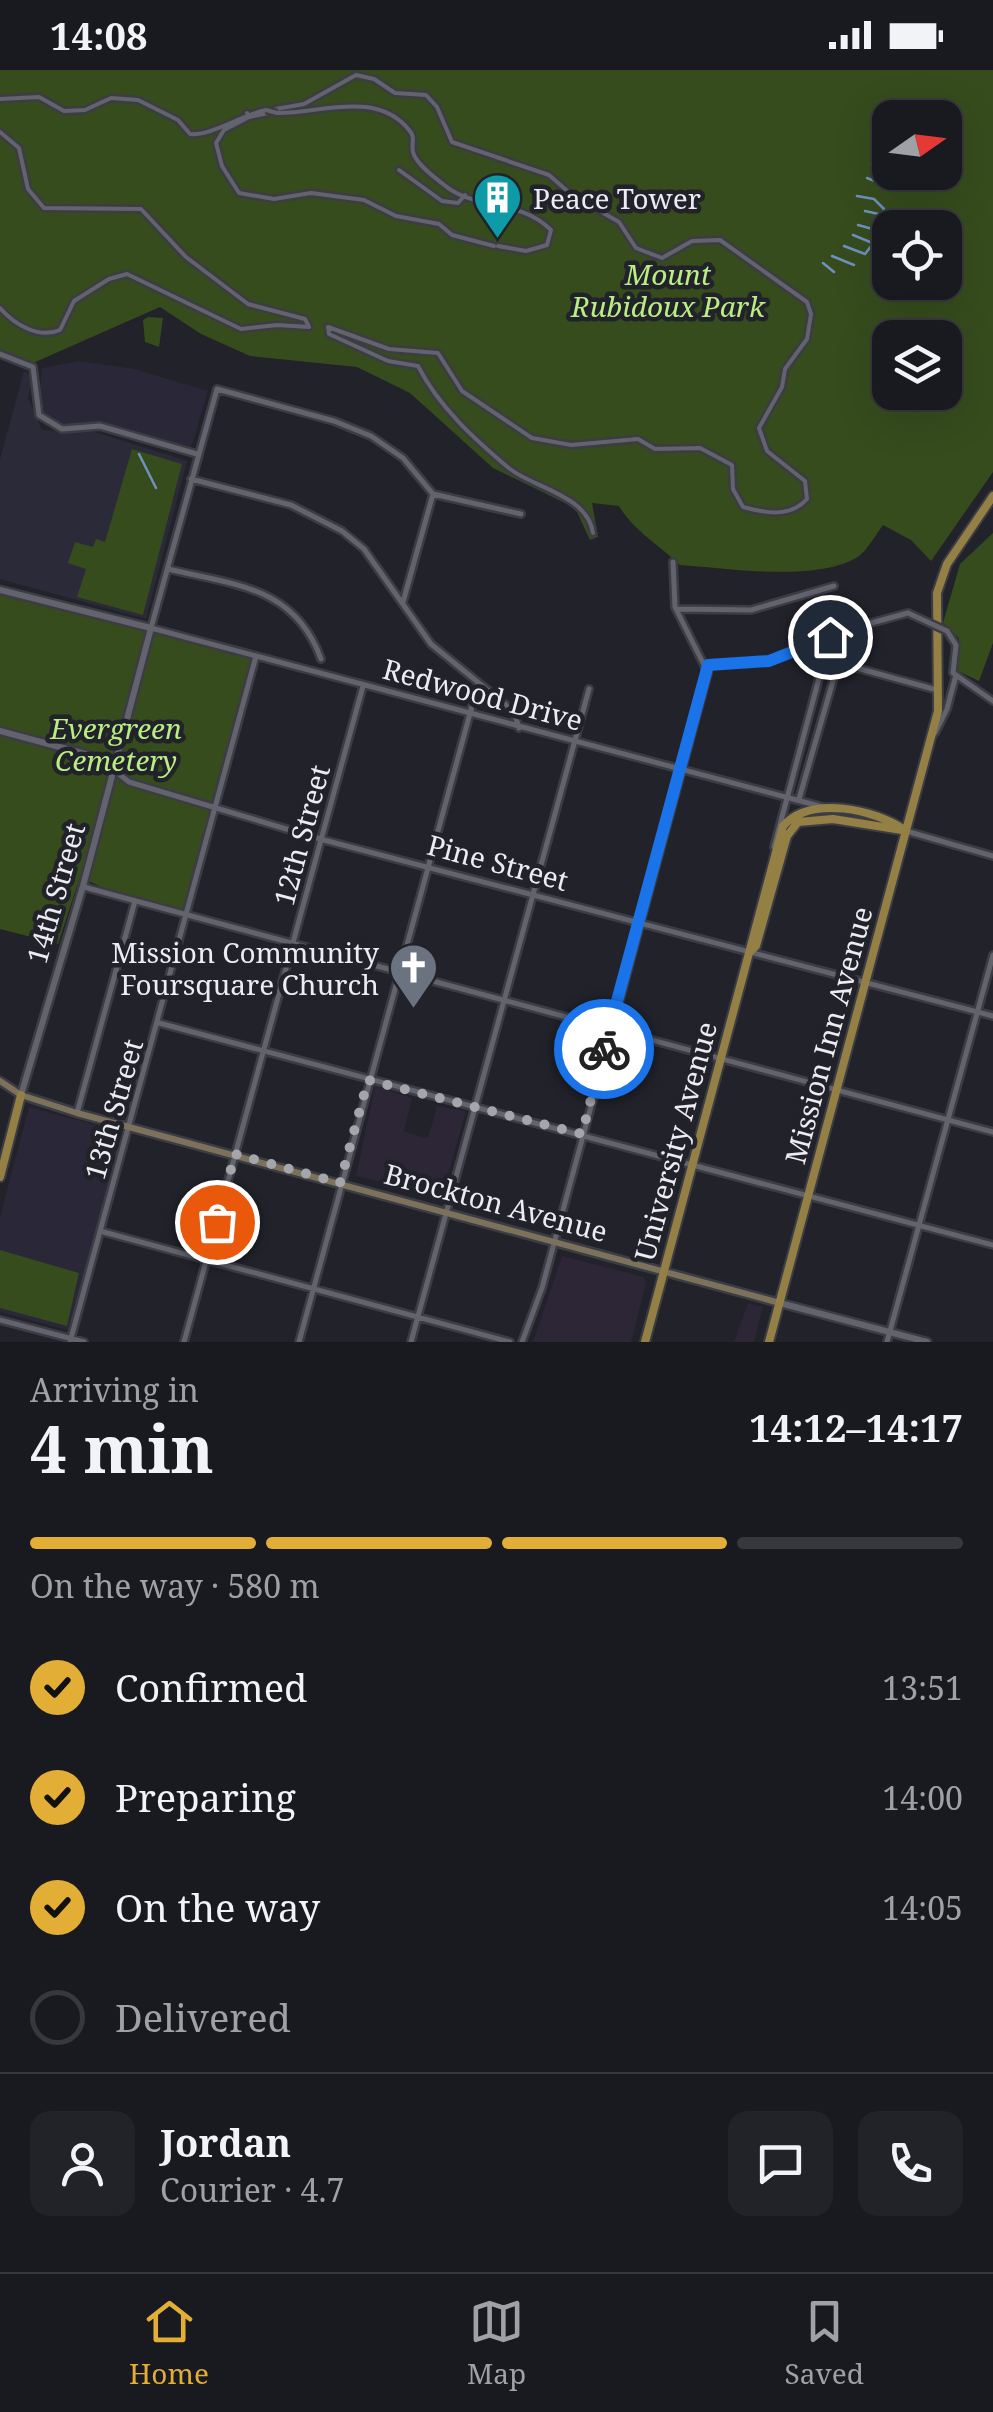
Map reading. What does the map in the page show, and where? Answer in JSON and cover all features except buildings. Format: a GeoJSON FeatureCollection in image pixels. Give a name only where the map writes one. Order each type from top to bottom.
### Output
{"type":"FeatureCollection","features":[{"type":"Feature","properties":{"kind":"main road","name":"Mission Inn Avenue"},"geometry":{"type":"LineString","coordinates":[[770,1342],[932,740],[940,690],[934,619],[937,593],[948,564],[993,496]]}},
{"type":"Feature","properties":{"kind":"main road","name":"Redwood Drive"},"geometry":{"type":"LineString","coordinates":[[803,803],[897,824],[906,831]]}},
{"type":"Feature","properties":{"kind":"main road","name":"University Avenue"},"geometry":{"type":"LineString","coordinates":[[644,1342],[772,859],[783,826],[803,803]]}},
{"type":"Feature","properties":{"kind":"main road","name":"Redwood Drive"},"geometry":{"type":"LineString","coordinates":[[802,820],[833,819],[906,831]]}},
{"type":"Feature","properties":{"kind":"main road","name":"University Avenue"},"geometry":{"type":"LineString","coordinates":[[750,952],[756,946],[787,836],[802,820]]}},
{"type":"Feature","properties":{"kind":"main road","name":"Brockton Avenue"},"geometry":{"type":"LineString","coordinates":[[0,1081],[22,1096],[77,1113],[780,1303]]}},
{"type":"Feature","properties":{"kind":"main road","name":"14th Street"},"geometry":{"type":"LineString","coordinates":[[0,1177],[22,1096]]}},
{"type":"Feature","properties":{"kind":"street"},"geometry":{"type":"LineString","coordinates":[[0,100],[39,97],[64,112],[85,110],[111,98],[138,100],[178,120],[190,134],[200,135],[248,115],[304,104],[356,75],[374,79],[395,93],[426,95],[437,106],[452,142],[549,175],[572,195],[619,222],[642,252],[662,258],[692,241],[720,240],[807,302],[811,314],[807,339],[785,369],[782,387],[759,428],[767,451],[805,481],[806,499],[796,508],[771,514],[738,501],[732,465],[700,448],[656,449],[638,440],[571,445],[532,438],[462,391],[438,353],[388,349],[328,327],[329,334],[383,359],[418,366],[426,386],[465,428],[520,476],[575,506],[594,533]]}},
{"type":"Feature","properties":{"kind":"street"},"geometry":{"type":"LineString","coordinates":[[248,115],[224,130],[216,143],[231,186],[240,193],[274,199],[310,193],[364,200],[395,216],[438,224],[452,235],[496,246],[536,250],[547,245],[551,230],[526,212],[450,189],[419,161],[410,130],[393,118],[350,104],[309,113],[277,111]]}},
{"type":"Feature","properties":{"kind":"street"},"geometry":{"type":"LineString","coordinates":[[0,132],[18,148],[28,189],[44,208],[141,209],[186,258],[248,304],[305,319],[309,328],[276,324],[241,329],[128,274],[109,279],[92,294],[74,301],[60,330],[49,335],[40,336],[0,308]]}},
{"type":"Feature","properties":{"kind":"street"},"geometry":{"type":"LineString","coordinates":[[399,170],[442,200],[458,204],[465,195]]}},
{"type":"Feature","properties":{"kind":"street"},"geometry":{"type":"LineString","coordinates":[[0,354],[33,367],[39,415],[52,426],[70,430],[100,426],[197,454]]}},
{"type":"Feature","properties":{"kind":"street","name":"14th Street"},"geometry":{"type":"LineString","coordinates":[[22,1096],[217,389],[334,420],[372,436],[403,458],[433,494]]}},
{"type":"Feature","properties":{"kind":"street"},"geometry":{"type":"LineString","coordinates":[[190,478],[291,505],[319,517],[364,549],[431,644],[515,715],[519,728]]}},
{"type":"Feature","properties":{"kind":"street"},"geometry":{"type":"LineString","coordinates":[[403,602],[433,494],[521,514]]}},
{"type":"Feature","properties":{"kind":"street"},"geometry":{"type":"LineString","coordinates":[[522,1342],[530,1329],[555,1240],[708,665],[676,609],[673,562]]}},
{"type":"Feature","properties":{"kind":"street"},"geometry":{"type":"LineString","coordinates":[[168,569],[260,592],[284,604],[306,627],[320,659]]}},
{"type":"Feature","properties":{"kind":"street"},"geometry":{"type":"LineString","coordinates":[[676,609],[750,610],[834,586]]}},
{"type":"Feature","properties":{"kind":"street"},"geometry":{"type":"LineString","coordinates":[[0,590],[151,628]]}},
{"type":"Feature","properties":{"kind":"street"},"geometry":{"type":"LineString","coordinates":[[708,665],[769,661],[908,613],[947,631],[956,645],[952,667],[956,675],[993,701]]}},
{"type":"Feature","properties":{"kind":"street","name":"Redwood Drive"},"geometry":{"type":"LineString","coordinates":[[151,628],[803,803]]}},
{"type":"Feature","properties":{"kind":"street","name":"University Avenue"},"geometry":{"type":"LineString","coordinates":[[772,859],[830,637]]}},
{"type":"Feature","properties":{"kind":"street","name":"13th Street"},"geometry":{"type":"LineString","coordinates":[[70,1340],[256,656]]}},
{"type":"Feature","properties":{"kind":"street","name":"University Avenue"},"geometry":{"type":"LineString","coordinates":[[803,803],[836,667],[846,664],[940,690]]}},
{"type":"Feature","properties":{"kind":"street","name":"Mission Inn Avenue"},"geometry":{"type":"LineString","coordinates":[[932,740],[948,709],[956,675]]}},
{"type":"Feature","properties":{"kind":"street"},"geometry":{"type":"LineString","coordinates":[[299,1342],[478,684]]}},
{"type":"Feature","properties":{"kind":"street","name":"12th Street"},"geometry":{"type":"LineString","coordinates":[[184,1342],[364,686]]}},
{"type":"Feature","properties":{"kind":"street"},"geometry":{"type":"LineString","coordinates":[[411,1342],[589,689]]}},
{"type":"Feature","properties":{"kind":"street","name":"Pine Street"},"geometry":{"type":"LineString","coordinates":[[0,731],[89,754],[129,782],[320,838],[993,1016]]}},
{"type":"Feature","properties":{"kind":"street"},"geometry":{"type":"LineString","coordinates":[[106,793],[129,782]]}},
{"type":"Feature","properties":{"kind":"street"},"geometry":{"type":"LineString","coordinates":[[802,820],[803,803]]}},
{"type":"Feature","properties":{"kind":"street","name":"Redwood Drive"},"geometry":{"type":"LineString","coordinates":[[906,831],[993,856]]}},
{"type":"Feature","properties":{"kind":"street"},"geometry":{"type":"LineString","coordinates":[[83,886],[993,1132]]}},
{"type":"Feature","properties":{"kind":"street"},"geometry":{"type":"LineString","coordinates":[[77,1113],[134,901]]}},
{"type":"Feature","properties":{"kind":"street"},"geometry":{"type":"LineString","coordinates":[[887,1342],[993,955]]}},
{"type":"Feature","properties":{"kind":"street"},"geometry":{"type":"LineString","coordinates":[[159,1023],[993,1244]]}},
{"type":"Feature","properties":{"kind":"street"},"geometry":{"type":"LineString","coordinates":[[100,1231],[482,1339],[510,1342]]}},
{"type":"Feature","properties":{"kind":"street","name":"Brockton Avenue"},"geometry":{"type":"LineString","coordinates":[[780,1303],[927,1342]]}},
{"type":"Feature","properties":{"kind":"street"},"geometry":{"type":"LineString","coordinates":[[0,1320],[84,1342]]}},
{"type":"Feature","properties":{"kind":"shaded area"},"geometry":{"type":"Polygon","coordinates":[[[79,361],[134,369],[208,391],[191,448],[103,424],[59,425],[43,417],[39,406],[42,368],[79,361]]]}},
{"type":"Feature","properties":{"kind":"shaded area"},"geometry":{"type":"Polygon","coordinates":[[[24,371],[32,377],[28,398],[42,430],[95,432],[187,461],[146,619],[0,579],[0,459],[24,371]]]}},
{"type":"Feature","properties":{"kind":"shaded area"},"geometry":{"type":"Polygon","coordinates":[[[375,1086],[412,1098],[404,1131],[420,1137],[428,1138],[437,1106],[466,1111],[442,1196],[356,1176],[375,1086]]]}},
{"type":"Feature","properties":{"kind":"shaded area"},"geometry":{"type":"Polygon","coordinates":[[[29,1107],[122,1132],[70,1331],[0,1312],[0,1217],[29,1107]]]}},
{"type":"Feature","properties":{"kind":"shaded area"},"geometry":{"type":"Polygon","coordinates":[[[562,1256],[644,1277],[646,1283],[631,1342],[533,1342],[562,1256]]]}},
{"type":"Feature","properties":{"kind":"shaded area"},"geometry":{"type":"Polygon","coordinates":[[[748,1303],[763,1307],[754,1342],[734,1342],[748,1303]]]}},
{"type":"Feature","properties":{"kind":"green space","name":"Mount Rubidoux Park"},"geometry":{"type":"Polygon","coordinates":[[[0,70],[993,70],[993,472],[931,561],[911,540],[883,525],[859,556],[821,569],[772,572],[680,565],[639,530],[619,506],[592,503],[598,537],[590,540],[577,512],[569,505],[493,468],[410,393],[357,367],[250,356],[201,334],[160,307],[33,363],[0,352],[0,70]]]}},
{"type":"Feature","properties":{"kind":"green space"},"geometry":{"type":"Polygon","coordinates":[[[163,318],[159,347],[145,342],[143,320],[163,318]]]}},
{"type":"Feature","properties":{"kind":"green space"},"geometry":{"type":"Polygon","coordinates":[[[132,449],[182,464],[143,615],[77,597],[86,569],[68,563],[75,542],[93,547],[96,539],[105,542],[132,449]]]}},
{"type":"Feature","properties":{"kind":"green space"},"geometry":{"type":"Polygon","coordinates":[[[993,533],[993,643],[979,681],[956,670],[959,638],[943,623],[960,564],[993,533]]]}},
{"type":"Feature","properties":{"kind":"green space","name":"Evergreen Cemetery"},"geometry":{"type":"Polygon","coordinates":[[[0,593],[259,657],[189,915],[117,894],[80,877],[58,944],[0,929],[0,593]]]}},
{"type":"Feature","properties":{"kind":"green space"},"geometry":{"type":"Polygon","coordinates":[[[0,1250],[79,1273],[67,1326],[0,1308],[0,1250]]]}},
{"type":"Feature","properties":{"kind":"waterway"},"geometry":{"type":"LineString","coordinates":[[867,178],[872,180]]}},
{"type":"Feature","properties":{"kind":"waterway"},"geometry":{"type":"LineString","coordinates":[[844,246],[865,254],[878,237],[884,209],[874,199],[857,196]]}},
{"type":"Feature","properties":{"kind":"waterway"},"geometry":{"type":"LineString","coordinates":[[865,211],[872,213]]}},
{"type":"Feature","properties":{"kind":"waterway"},"geometry":{"type":"LineString","coordinates":[[858,225],[872,229]]}},
{"type":"Feature","properties":{"kind":"waterway"},"geometry":{"type":"LineString","coordinates":[[853,235],[870,242]]}},
{"type":"Feature","properties":{"kind":"waterway"},"geometry":{"type":"LineString","coordinates":[[832,256],[854,265]]}},
{"type":"Feature","properties":{"kind":"waterway"},"geometry":{"type":"LineString","coordinates":[[823,263],[834,272]]}},
{"type":"Feature","properties":{"kind":"waterway"},"geometry":{"type":"LineString","coordinates":[[139,454],[156,488]]}},
{"type":"Feature","properties":{"kind":"way so far"},"geometry":{"type":"LineString","coordinates":[[217,1222],[235,1154],[340,1183],[368,1080],[582,1134],[604,1049]]}},
{"type":"Feature","properties":{"kind":"place","name":"Peace Tower"},"geometry":{"type":"Point","coordinates":[498,240]}},
{"type":"Feature","properties":{"kind":"place","name":"Mission Community Foursquare Church"},"geometry":{"type":"Point","coordinates":[414,1010]}},
{"type":"Feature","properties":{"kind":"route"},"geometry":{"type":"LineString","coordinates":[[604,1049],[708,665],[730,667],[769,661],[830,637]]}}]}
